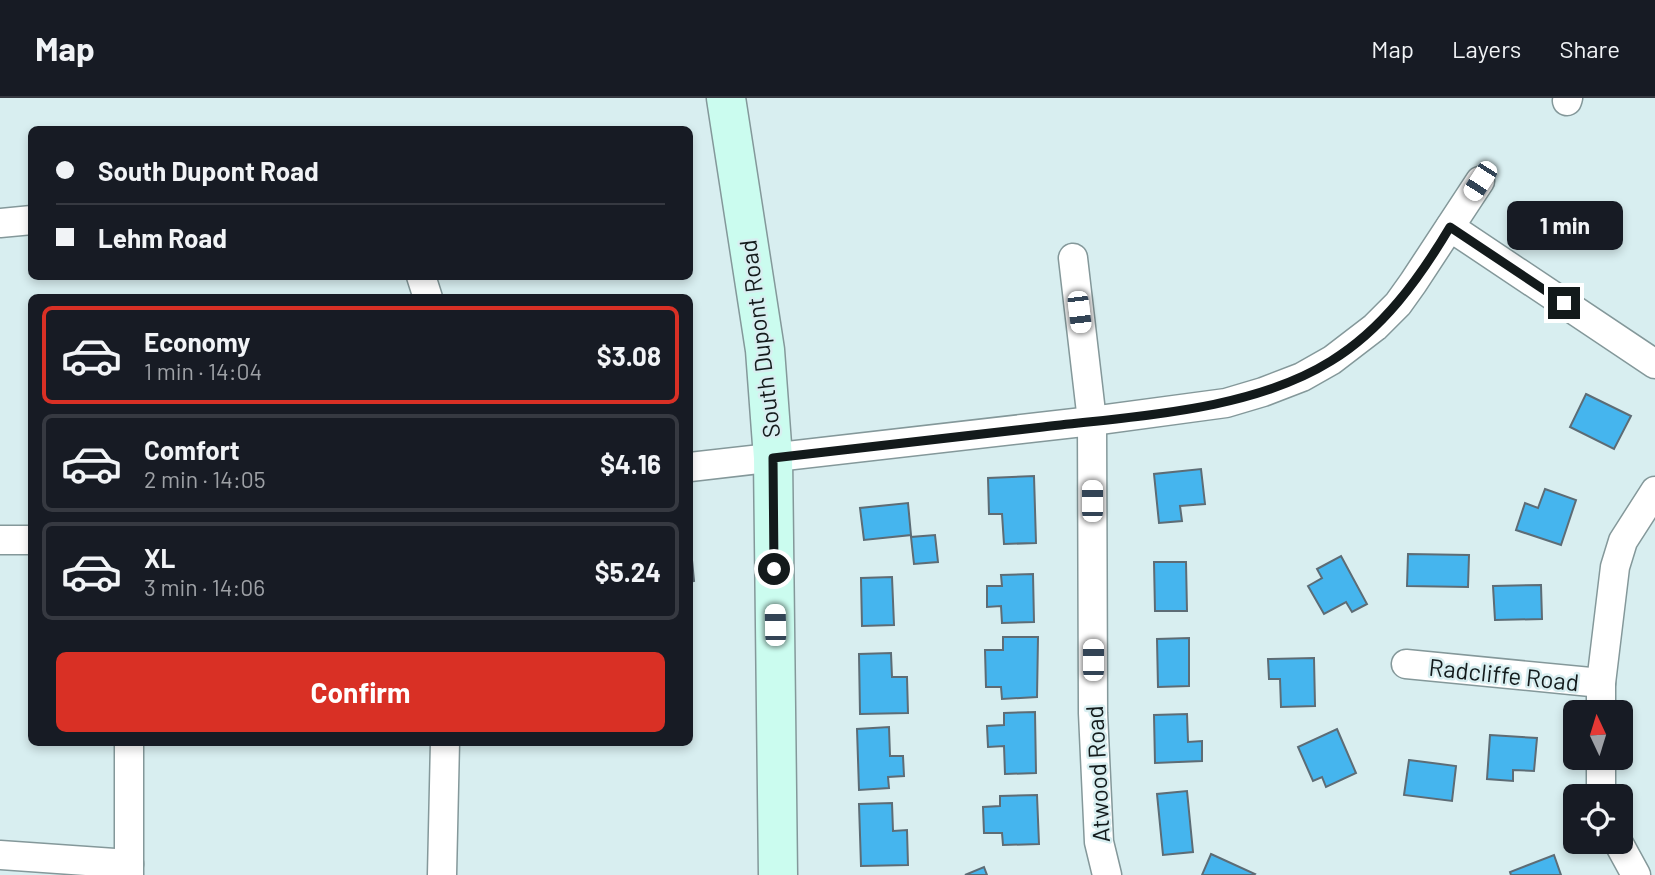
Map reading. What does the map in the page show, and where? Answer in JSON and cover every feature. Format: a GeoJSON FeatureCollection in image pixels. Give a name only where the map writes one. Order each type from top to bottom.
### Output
{"type":"FeatureCollection","features":[{"type":"Feature","properties":{"kind":"street","name":"South Dupont Road"},"geometry":{"type":"LineString","coordinates":[[726,98],[765,350],[773,458],[778,875]]}},
{"type":"Feature","properties":{"kind":"street"},"geometry":{"type":"LineString","coordinates":[[693,467],[1092,421],[1226,403],[1263,392],[1312,372],[1375,327],[1398,304],[1480,181]]}},
{"type":"Feature","properties":{"kind":"street"},"geometry":{"type":"LineString","coordinates":[[0,223],[28,220]]}},
{"type":"Feature","properties":{"kind":"street"},"geometry":{"type":"LineString","coordinates":[[1450,227],[1655,364]]}},
{"type":"Feature","properties":{"kind":"street","name":"Atwood Road"},"geometry":{"type":"LineString","coordinates":[[1073,258],[1092,421],[1093,713],[1099,842],[1107,875]]}},
{"type":"Feature","properties":{"kind":"street"},"geometry":{"type":"LineString","coordinates":[[1601,700],[1615,567],[1623,541],[1655,491]]}},
{"type":"Feature","properties":{"kind":"street"},"geometry":{"type":"LineString","coordinates":[[0,540],[28,540]]}},
{"type":"Feature","properties":{"kind":"street","name":"Radcliffe Road"},"geometry":{"type":"LineString","coordinates":[[1406,664],[1601,683]]}},
{"type":"Feature","properties":{"kind":"street"},"geometry":{"type":"LineString","coordinates":[[0,855],[129,869],[129,746]]}},
{"type":"Feature","properties":{"kind":"street"},"geometry":{"type":"LineString","coordinates":[[442,875],[445,746]]}},
{"type":"Feature","properties":{"kind":"street"},"geometry":{"type":"LineString","coordinates":[[1625,854],[1636,875]]}},
{"type":"Feature","properties":{"kind":"building"},"geometry":{"type":"Polygon","coordinates":[[[1586,394],[1631,416],[1614,449],[1570,427],[1586,394]]]}},
{"type":"Feature","properties":{"kind":"building"},"geometry":{"type":"Polygon","coordinates":[[[1201,469],[1205,504],[1180,506],[1182,521],[1159,523],[1154,474],[1201,469]]]}},
{"type":"Feature","properties":{"kind":"building"},"geometry":{"type":"Polygon","coordinates":[[[1034,476],[1036,543],[1004,544],[1002,514],[989,514],[988,478],[1034,476]]]}},
{"type":"Feature","properties":{"kind":"building"},"geometry":{"type":"Polygon","coordinates":[[[1545,489],[1576,500],[1561,545],[1516,530],[1525,503],[1538,508],[1545,489]]]}},
{"type":"Feature","properties":{"kind":"building"},"geometry":{"type":"Polygon","coordinates":[[[908,503],[911,535],[864,540],[860,508],[908,503]]]}},
{"type":"Feature","properties":{"kind":"building"},"geometry":{"type":"Polygon","coordinates":[[[935,535],[938,562],[914,564],[911,537],[935,535]]]}},
{"type":"Feature","properties":{"kind":"building"},"geometry":{"type":"Polygon","coordinates":[[[1408,554],[1469,555],[1468,587],[1407,586],[1408,554]]]}},
{"type":"Feature","properties":{"kind":"building"},"geometry":{"type":"Polygon","coordinates":[[[1341,556],[1367,604],[1352,612],[1346,602],[1324,614],[1308,586],[1322,578],[1317,569],[1341,556]]]}},
{"type":"Feature","properties":{"kind":"building"},"geometry":{"type":"Polygon","coordinates":[[[1154,562],[1186,562],[1187,611],[1155,611],[1154,562]]]}},
{"type":"Feature","properties":{"kind":"building"},"geometry":{"type":"Polygon","coordinates":[[[1033,574],[1034,622],[1002,623],[1001,606],[987,607],[987,586],[1002,586],[1001,575],[1033,574]]]}},
{"type":"Feature","properties":{"kind":"building"},"geometry":{"type":"Polygon","coordinates":[[[892,577],[894,625],[862,626],[861,578],[892,577]]]}},
{"type":"Feature","properties":{"kind":"building"},"geometry":{"type":"Polygon","coordinates":[[[1541,585],[1542,619],[1495,620],[1493,586],[1541,585]]]}},
{"type":"Feature","properties":{"kind":"building"},"geometry":{"type":"Polygon","coordinates":[[[1003,637],[1038,637],[1037,697],[1002,699],[1001,687],[986,687],[985,650],[1003,650],[1003,637]]]}},
{"type":"Feature","properties":{"kind":"building"},"geometry":{"type":"Polygon","coordinates":[[[1189,638],[1189,686],[1158,687],[1157,639],[1189,638]]]}},
{"type":"Feature","properties":{"kind":"building"},"geometry":{"type":"Polygon","coordinates":[[[891,653],[892,677],[907,677],[908,713],[860,714],[859,654],[891,653]]]}},
{"type":"Feature","properties":{"kind":"building"},"geometry":{"type":"Polygon","coordinates":[[[1314,658],[1315,706],[1281,707],[1280,679],[1269,679],[1268,659],[1314,658]]]}},
{"type":"Feature","properties":{"kind":"building"},"geometry":{"type":"Polygon","coordinates":[[[1035,712],[1036,773],[1005,774],[1004,746],[988,747],[987,726],[1004,725],[1004,713],[1035,712]]]}},
{"type":"Feature","properties":{"kind":"building"},"geometry":{"type":"Polygon","coordinates":[[[1187,714],[1188,742],[1202,741],[1202,761],[1155,763],[1154,715],[1187,714]]]}},
{"type":"Feature","properties":{"kind":"building"},"geometry":{"type":"Polygon","coordinates":[[[889,727],[890,756],[903,756],[904,776],[888,777],[889,788],[859,790],[857,729],[889,727]]]}},
{"type":"Feature","properties":{"kind":"building"},"geometry":{"type":"Polygon","coordinates":[[[1337,729],[1356,773],[1326,787],[1322,777],[1313,781],[1298,747],[1337,729]]]}},
{"type":"Feature","properties":{"kind":"building"},"geometry":{"type":"Polygon","coordinates":[[[1490,735],[1537,738],[1534,771],[1513,770],[1513,781],[1487,779],[1490,735]]]}},
{"type":"Feature","properties":{"kind":"building"},"geometry":{"type":"Polygon","coordinates":[[[1409,760],[1456,766],[1452,801],[1404,795],[1409,760]]]}},
{"type":"Feature","properties":{"kind":"building"},"geometry":{"type":"Polygon","coordinates":[[[1187,791],[1193,852],[1163,855],[1157,794],[1187,791]]]}},
{"type":"Feature","properties":{"kind":"building"},"geometry":{"type":"Polygon","coordinates":[[[1037,795],[1039,844],[1003,845],[1002,833],[984,833],[983,807],[1000,806],[1000,796],[1037,795]]]}},
{"type":"Feature","properties":{"kind":"building"},"geometry":{"type":"Polygon","coordinates":[[[892,803],[893,831],[907,830],[908,865],[861,866],[859,804],[892,803]]]}},
{"type":"Feature","properties":{"kind":"building"},"geometry":{"type":"Polygon","coordinates":[[[1211,854],[1255,874],[1202,875],[1211,854]]]}},
{"type":"Feature","properties":{"kind":"building"},"geometry":{"type":"Polygon","coordinates":[[[1554,855],[1561,875],[1511,875],[1510,872],[1554,855]]]}},
{"type":"Feature","properties":{"kind":"building"},"geometry":{"type":"Polygon","coordinates":[[[984,867],[987,875],[965,875],[984,867]]]}},
{"type":"Feature","properties":{"kind":"route"},"geometry":{"type":"LineString","coordinates":[[774,569],[773,458],[1226,403],[1263,392],[1302,377],[1332,360],[1375,327],[1398,304],[1450,227],[1564,303]]}}]}
